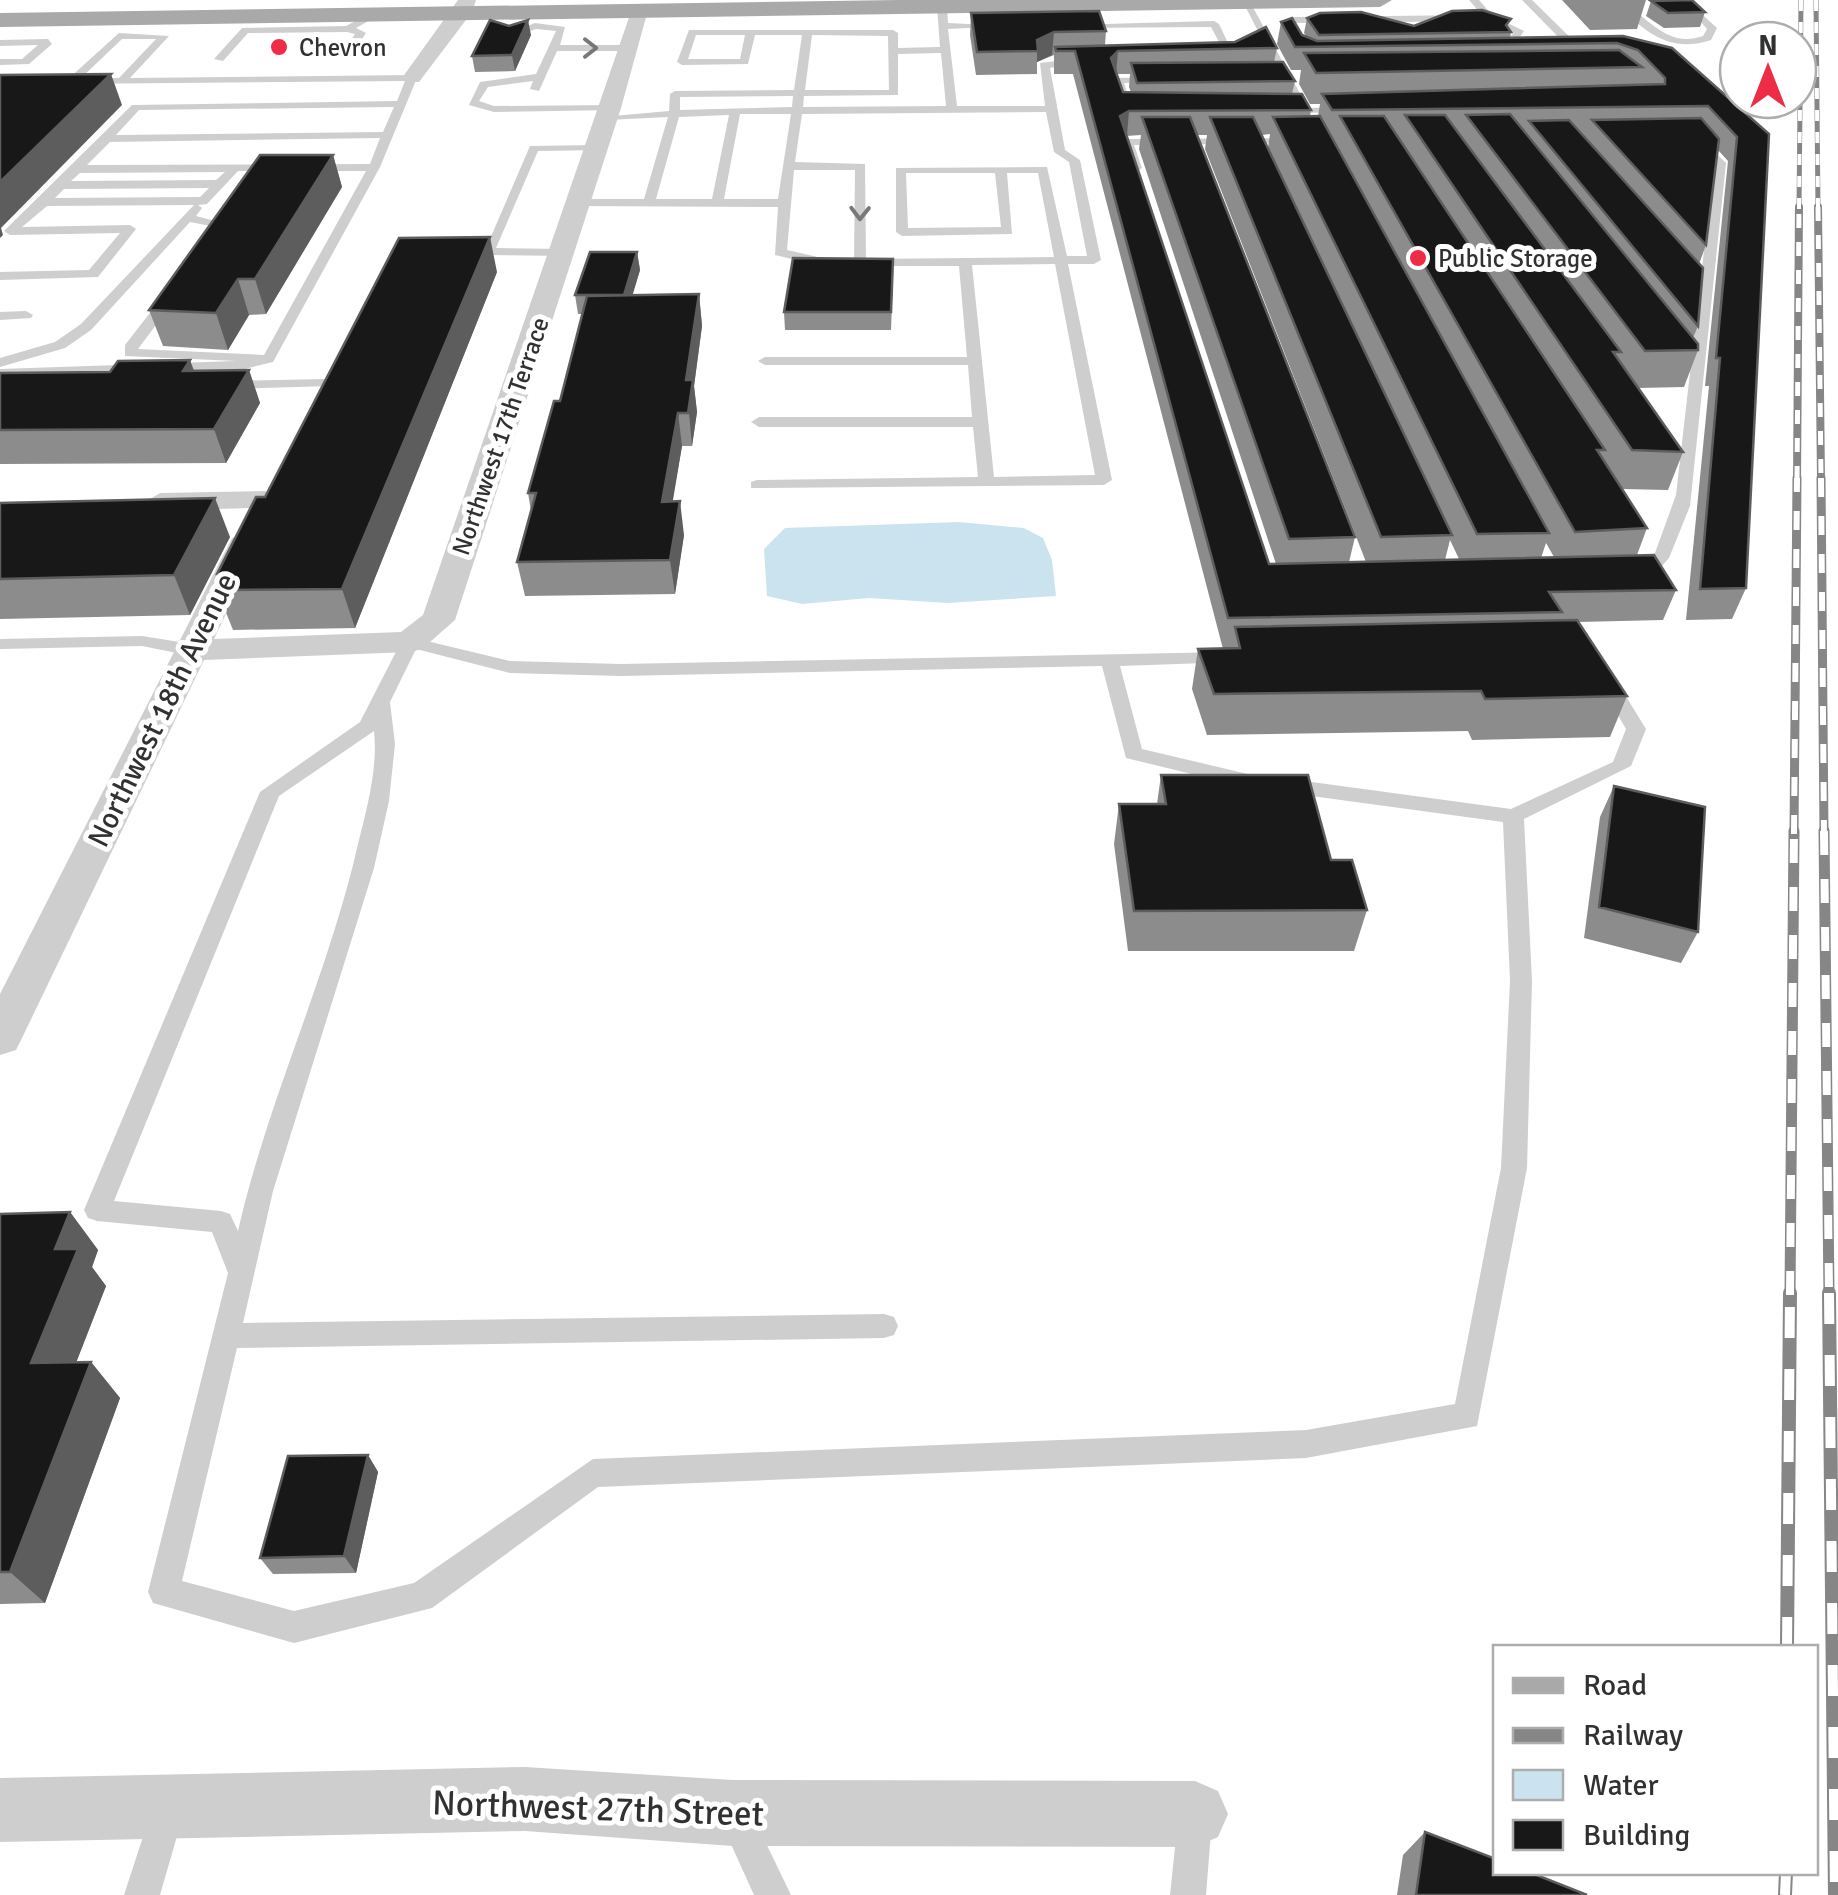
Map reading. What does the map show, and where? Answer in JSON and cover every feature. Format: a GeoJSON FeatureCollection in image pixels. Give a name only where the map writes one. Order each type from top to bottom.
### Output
{"type":"FeatureCollection","features":[{"type":"Feature","properties":{"kind":"main road"},"geometry":{"type":"LineString","coordinates":[[0,6],[427,0]]}},
{"type":"Feature","properties":{"kind":"main road"},"geometry":{"type":"LineString","coordinates":[[0,20],[240,22],[465,6],[648,5],[943,16],[1057,10],[1100,14],[1245,1],[1380,0]]}},
{"type":"Feature","properties":{"kind":"street","name":"Northwest 17th Terrace"},"geometry":{"type":"LineString","coordinates":[[410,642],[438,620],[628,48],[648,5]]}},
{"type":"Feature","properties":{"kind":"street"},"geometry":{"type":"LineString","coordinates":[[412,78],[465,6]]}},
{"type":"Feature","properties":{"kind":"street"},"geometry":{"type":"LineString","coordinates":[[309,416],[334,368]]}},
{"type":"Feature","properties":{"kind":"street","name":"Northwest 18th Avenue"},"geometry":{"type":"LineString","coordinates":[[0,1038],[282,467]]}},
{"type":"Feature","properties":{"kind":"street"},"geometry":{"type":"LineString","coordinates":[[132,503],[265,500]]}},
{"type":"Feature","properties":{"kind":"street"},"geometry":{"type":"LineString","coordinates":[[192,650],[314,649],[410,642]]}},
{"type":"Feature","properties":{"kind":"street","name":"Northwest 27th Street"},"geometry":{"type":"LineString","coordinates":[[0,1810],[168,1810],[525,1800],[733,1813],[1195,1814]]}},
{"type":"Feature","properties":{"kind":"lane"},"geometry":{"type":"LineString","coordinates":[[1474,0],[1490,18],[1521,33],[1511,40],[1523,54]]}},
{"type":"Feature","properties":{"kind":"lane"},"geometry":{"type":"LineString","coordinates":[[1527,0],[1580,53]]}},
{"type":"Feature","properties":{"kind":"lane"},"geometry":{"type":"LineString","coordinates":[[1245,1],[1312,126]]}},
{"type":"Feature","properties":{"kind":"lane"},"geometry":{"type":"LineString","coordinates":[[1619,4],[1666,43],[1684,44],[1707,38],[1712,28],[1687,6]]}},
{"type":"Feature","properties":{"kind":"lane"},"geometry":{"type":"LineString","coordinates":[[1619,4],[1652,10]]}},
{"type":"Feature","properties":{"kind":"lane"},"geometry":{"type":"LineString","coordinates":[[348,28],[376,13]]}},
{"type":"Feature","properties":{"kind":"lane"},"geometry":{"type":"LineString","coordinates":[[1110,42],[1100,14],[1162,24],[1214,24],[1232,58],[1196,59]]}},
{"type":"Feature","properties":{"kind":"lane"},"geometry":{"type":"LineString","coordinates":[[952,110],[943,16],[1015,26]]}},
{"type":"Feature","properties":{"kind":"lane"},"geometry":{"type":"LineString","coordinates":[[1306,54],[1287,22],[1490,18]]}},
{"type":"Feature","properties":{"kind":"lane"},"geometry":{"type":"LineString","coordinates":[[1405,19],[1414,31]]}},
{"type":"Feature","properties":{"kind":"lane"},"geometry":{"type":"LineString","coordinates":[[219,59],[240,22],[348,28],[361,33],[347,54]]}},
{"type":"Feature","properties":{"kind":"lane"},"geometry":{"type":"LineString","coordinates":[[1162,24],[1170,42]]}},
{"type":"Feature","properties":{"kind":"lane"},"geometry":{"type":"LineString","coordinates":[[510,35],[536,26],[562,29],[530,101]]}},
{"type":"Feature","properties":{"kind":"lane"},"geometry":{"type":"LineString","coordinates":[[648,203],[674,116],[675,94],[751,88],[799,93],[894,93],[893,32],[808,34],[750,32],[692,32],[682,62],[744,62],[750,32]]}},
{"type":"Feature","properties":{"kind":"lane"},"geometry":{"type":"LineString","coordinates":[[808,34],[780,252],[820,263],[1094,260],[1074,160],[1060,152],[1044,65],[1101,60]]}},
{"type":"Feature","properties":{"kind":"lane"},"geometry":{"type":"LineString","coordinates":[[0,373],[236,366],[268,359],[374,167],[412,78],[122,82],[71,82],[119,36],[164,36],[122,82]]}},
{"type":"Feature","properties":{"kind":"lane"},"geometry":{"type":"LineString","coordinates":[[0,43],[48,42],[26,62],[0,62]]}},
{"type":"Feature","properties":{"kind":"lane"},"geometry":{"type":"LineString","coordinates":[[552,48],[628,48]]}},
{"type":"Feature","properties":{"kind":"lane"},"geometry":{"type":"LineString","coordinates":[[893,51],[946,50]]}},
{"type":"Feature","properties":{"kind":"lane"},"geometry":{"type":"LineString","coordinates":[[1561,54],[1600,53]]}},
{"type":"Feature","properties":{"kind":"lane"},"geometry":{"type":"LineString","coordinates":[[1505,54],[1542,54]]}},
{"type":"Feature","properties":{"kind":"lane"},"geometry":{"type":"LineString","coordinates":[[492,71],[472,103],[480,108],[674,116],[735,111],[1051,109]]}},
{"type":"Feature","properties":{"kind":"lane"},"geometry":{"type":"LineString","coordinates":[[484,84],[539,76]]}},
{"type":"Feature","properties":{"kind":"lane"},"geometry":{"type":"LineString","coordinates":[[1268,78],[1306,77]]}},
{"type":"Feature","properties":{"kind":"lane"},"geometry":{"type":"LineString","coordinates":[[1148,112],[1128,113],[1118,80],[1174,79]]}},
{"type":"Feature","properties":{"kind":"lane"},"geometry":{"type":"LineString","coordinates":[[0,276],[92,274],[130,229],[10,231],[62,185],[136,107],[402,104]]}},
{"type":"Feature","properties":{"kind":"lane"},"geometry":{"type":"LineString","coordinates":[[1284,111],[1364,110]]}},
{"type":"Feature","properties":{"kind":"lane"},"geometry":{"type":"LineString","coordinates":[[718,203],[735,111]]}},
{"type":"Feature","properties":{"kind":"lane"},"geometry":{"type":"LineString","coordinates":[[107,139],[388,135]]}},
{"type":"Feature","properties":{"kind":"lane"},"geometry":{"type":"LineString","coordinates":[[1611,580],[1645,575],[1653,565],[1678,524],[1686,481],[1694,378],[1714,220],[1712,184],[1720,163],[1697,136],[1678,136]]}},
{"type":"Feature","properties":{"kind":"lane"},"geometry":{"type":"LineString","coordinates":[[1193,141],[1200,160]]}},
{"type":"Feature","properties":{"kind":"lane"},"geometry":{"type":"LineString","coordinates":[[1256,141],[1264,159]]}},
{"type":"Feature","properties":{"kind":"lane"},"geometry":{"type":"LineString","coordinates":[[1139,179],[1127,142],[1321,141]]}},
{"type":"Feature","properties":{"kind":"lane"},"geometry":{"type":"LineString","coordinates":[[562,253],[488,252],[534,148],[597,148]]}},
{"type":"Feature","properties":{"kind":"lane"},"geometry":{"type":"LineString","coordinates":[[789,166],[861,166],[859,262]]}},
{"type":"Feature","properties":{"kind":"lane"},"geometry":{"type":"LineString","coordinates":[[77,169],[374,167]]}},
{"type":"Feature","properties":{"kind":"lane"},"geometry":{"type":"LineString","coordinates":[[0,363],[60,346],[77,332],[131,282],[235,168]]}},
{"type":"Feature","properties":{"kind":"lane"},"geometry":{"type":"LineString","coordinates":[[756,484],[1104,480],[1043,170],[1001,170],[900,170],[902,232],[1008,231],[1001,170]]}},
{"type":"Feature","properties":{"kind":"lane"},"geometry":{"type":"LineString","coordinates":[[62,185],[220,184]]}},
{"type":"Feature","properties":{"kind":"lane"},"geometry":{"type":"LineString","coordinates":[[44,202],[203,201]]}},
{"type":"Feature","properties":{"kind":"lane"},"geometry":{"type":"LineString","coordinates":[[579,203],[784,203]]}},
{"type":"Feature","properties":{"kind":"lane"},"geometry":{"type":"LineString","coordinates":[[187,218],[224,224],[203,252]]}},
{"type":"Feature","properties":{"kind":"lane"},"geometry":{"type":"LineString","coordinates":[[965,262],[986,482]]}},
{"type":"Feature","properties":{"kind":"lane"},"geometry":{"type":"LineString","coordinates":[[1691,278],[1704,292]]}},
{"type":"Feature","properties":{"kind":"lane"},"geometry":{"type":"LineString","coordinates":[[182,280],[132,345],[130,353],[242,356],[244,362]]}},
{"type":"Feature","properties":{"kind":"lane"},"geometry":{"type":"LineString","coordinates":[[0,316],[26,316]]}},
{"type":"Feature","properties":{"kind":"lane"},"geometry":{"type":"LineString","coordinates":[[77,332],[76,360],[92,371]]}},
{"type":"Feature","properties":{"kind":"lane"},"geometry":{"type":"LineString","coordinates":[[0,352],[77,332]]}},
{"type":"Feature","properties":{"kind":"lane"},"geometry":{"type":"LineString","coordinates":[[765,360],[974,361]]}},
{"type":"Feature","properties":{"kind":"lane"},"geometry":{"type":"LineString","coordinates":[[1682,363],[1694,378]]}},
{"type":"Feature","properties":{"kind":"lane"},"geometry":{"type":"LineString","coordinates":[[0,390],[334,368]]}},
{"type":"Feature","properties":{"kind":"lane"},"geometry":{"type":"LineString","coordinates":[[759,422],[980,422]]}},
{"type":"Feature","properties":{"kind":"lane"},"geometry":{"type":"LineString","coordinates":[[1674,465],[1686,481]]}},
{"type":"Feature","properties":{"kind":"lane"},"geometry":{"type":"LineString","coordinates":[[1643,549],[1653,565]]}},
{"type":"Feature","properties":{"kind":"lane"},"geometry":{"type":"LineString","coordinates":[[0,644],[142,641],[192,650]]}},
{"type":"Feature","properties":{"kind":"lane"},"geometry":{"type":"LineString","coordinates":[[241,1272],[220,1222],[97,1210],[270,792],[368,726],[410,642],[510,667],[622,670],[1245,658]]}},
{"type":"Feature","properties":{"kind":"lane"},"geometry":{"type":"LineString","coordinates":[[1110,660],[1132,753],[1223,777],[1513,816],[1621,766],[1636,729],[1606,678],[1595,669]]}},
{"type":"Feature","properties":{"kind":"lane"},"geometry":{"type":"LineString","coordinates":[[380,702],[389,726],[368,849],[260,1190],[164,1592],[294,1627],[420,1596],[593,1473],[1306,1444],[1467,1416],[1514,1168],[1522,981],[1513,816]]}},
{"type":"Feature","properties":{"kind":"lane"},"geometry":{"type":"LineString","coordinates":[[226,1336],[884,1326]]}},
{"type":"Feature","properties":{"kind":"lane"},"geometry":{"type":"LineString","coordinates":[[142,1895],[168,1810]]}},
{"type":"Feature","properties":{"kind":"lane"},"geometry":{"type":"LineString","coordinates":[[733,1813],[773,1895]]}},
{"type":"Feature","properties":{"kind":"lane"},"geometry":{"type":"LineString","coordinates":[[1188,1895],[1195,1814]]}},
{"type":"Feature","properties":{"kind":"water"},"geometry":{"type":"Polygon","coordinates":[[[959,522],[1024,528],[1043,538],[1052,560],[1056,596],[948,603],[869,598],[802,604],[767,596],[764,549],[785,528],[959,522]]]}},
{"type":"Feature","properties":{"kind":"building"},"geometry":{"type":"Polygon","coordinates":[[[1692,0],[1705,12],[1668,13],[1651,1],[1692,0]]]}},
{"type":"Feature","properties":{"kind":"building"},"geometry":{"type":"Polygon","coordinates":[[[1482,10],[1511,19],[1506,25],[1511,32],[1319,35],[1307,18],[1320,13],[1361,12],[1414,26],[1452,11],[1482,10]]]}},
{"type":"Feature","properties":{"kind":"building"},"geometry":{"type":"Polygon","coordinates":[[[1099,11],[1106,31],[1054,32],[1037,40],[1038,51],[977,52],[971,13],[1099,11]]]}},
{"type":"Feature","properties":{"kind":"building"},"geometry":{"type":"Polygon","coordinates":[[[1292,18],[1302,35],[1317,41],[1623,36],[1672,48],[1718,89],[1718,117],[1708,106],[1332,110],[1322,94],[1665,84],[1665,78],[1638,50],[1617,43],[1295,47],[1281,22],[1292,18]]]}},
{"type":"Feature","properties":{"kind":"building"},"geometry":{"type":"Polygon","coordinates":[[[490,20],[509,26],[528,20],[512,55],[472,56],[490,20]]]}},
{"type":"Feature","properties":{"kind":"building"},"geometry":{"type":"Polygon","coordinates":[[[1266,27],[1277,48],[1118,51],[1111,58],[1123,92],[1302,94],[1311,110],[1129,111],[1120,116],[1269,564],[1654,555],[1676,590],[1549,592],[1562,612],[1228,618],[1075,51],[1056,51],[1055,47],[1235,42],[1266,27]]]}},
{"type":"Feature","properties":{"kind":"building"},"geometry":{"type":"Polygon","coordinates":[[[1619,50],[1642,67],[1316,73],[1304,53],[1619,50]]]}},
{"type":"Feature","properties":{"kind":"building"},"geometry":{"type":"Polygon","coordinates":[[[1283,62],[1295,81],[1137,83],[1131,63],[1283,62]]]}},
{"type":"Feature","properties":{"kind":"building"},"geometry":{"type":"Polygon","coordinates":[[[111,74],[0,182],[0,75],[111,74]]]}},
{"type":"Feature","properties":{"kind":"building"},"geometry":{"type":"Polygon","coordinates":[[[1510,114],[1698,344],[1698,350],[1645,351],[1466,115],[1510,114]]]}},
{"type":"Feature","properties":{"kind":"building"},"geometry":{"type":"Polygon","coordinates":[[[1405,115],[1445,115],[1621,352],[1613,352],[1683,452],[1632,450],[1405,115]]]}},
{"type":"Feature","properties":{"kind":"building"},"geometry":{"type":"Polygon","coordinates":[[[1320,116],[1549,533],[1477,534],[1273,117],[1320,116]]]}},
{"type":"Feature","properties":{"kind":"building"},"geometry":{"type":"Polygon","coordinates":[[[1340,116],[1384,116],[1605,450],[1597,450],[1647,528],[1575,532],[1340,116]]]}},
{"type":"Feature","properties":{"kind":"building"},"geometry":{"type":"Polygon","coordinates":[[[1142,117],[1190,117],[1355,537],[1289,539],[1142,117]]]}},
{"type":"Feature","properties":{"kind":"building"},"geometry":{"type":"Polygon","coordinates":[[[1210,117],[1253,117],[1452,535],[1381,537],[1210,117]]]}},
{"type":"Feature","properties":{"kind":"building"},"geometry":{"type":"Polygon","coordinates":[[[1701,118],[1719,139],[1706,245],[1592,120],[1701,118]]]}},
{"type":"Feature","properties":{"kind":"building"},"geometry":{"type":"Polygon","coordinates":[[[1569,120],[1703,268],[1698,326],[1529,121],[1569,120]]]}},
{"type":"Feature","properties":{"kind":"building"},"geometry":{"type":"Polygon","coordinates":[[[1721,120],[1753,120],[1769,134],[1746,588],[1700,589],[1720,358],[1716,358],[1737,137],[1721,120]]]}},
{"type":"Feature","properties":{"kind":"building"},"geometry":{"type":"Polygon","coordinates":[[[260,155],[333,155],[255,279],[238,279],[216,313],[149,310],[260,155]]]}},
{"type":"Feature","properties":{"kind":"building"},"geometry":{"type":"Polygon","coordinates":[[[490,237],[342,589],[217,590],[225,574],[217,574],[256,497],[265,497],[399,238],[490,237]]]}},
{"type":"Feature","properties":{"kind":"building"},"geometry":{"type":"Polygon","coordinates":[[[590,252],[637,252],[624,295],[575,295],[590,252]]]}},
{"type":"Feature","properties":{"kind":"building"},"geometry":{"type":"Polygon","coordinates":[[[793,258],[893,259],[891,312],[784,312],[793,258]]]}},
{"type":"Feature","properties":{"kind":"building"},"geometry":{"type":"Polygon","coordinates":[[[699,294],[686,380],[693,380],[688,413],[678,413],[662,502],[680,501],[670,560],[517,562],[536,493],[528,493],[554,401],[560,401],[587,296],[699,294]]]}},
{"type":"Feature","properties":{"kind":"building"},"geometry":{"type":"Polygon","coordinates":[[[190,360],[183,371],[249,370],[214,429],[0,430],[0,373],[110,372],[118,361],[190,360]]]}},
{"type":"Feature","properties":{"kind":"building"},"geometry":{"type":"Polygon","coordinates":[[[215,498],[174,575],[0,579],[0,503],[215,498]]]}},
{"type":"Feature","properties":{"kind":"building"},"geometry":{"type":"Polygon","coordinates":[[[1577,620],[1627,696],[1485,699],[1481,691],[1214,694],[1198,649],[1240,648],[1235,627],[1577,620]]]}},
{"type":"Feature","properties":{"kind":"building"},"geometry":{"type":"Polygon","coordinates":[[[1161,775],[1308,775],[1331,860],[1352,860],[1367,910],[1134,911],[1119,804],[1166,804],[1161,775]]]}},
{"type":"Feature","properties":{"kind":"building"},"geometry":{"type":"Polygon","coordinates":[[[1614,786],[1705,807],[1698,932],[1599,907],[1614,786]]]}},
{"type":"Feature","properties":{"kind":"building"},"geometry":{"type":"Polygon","coordinates":[[[70,1212],[55,1249],[78,1249],[31,1363],[91,1362],[10,1572],[0,1572],[0,1214],[70,1212]]]}},
{"type":"Feature","properties":{"kind":"building"},"geometry":{"type":"Polygon","coordinates":[[[368,1455],[344,1556],[260,1558],[288,1456],[368,1455]]]}},
{"type":"Feature","properties":{"kind":"building"},"geometry":{"type":"Polygon","coordinates":[[[1425,1832],[1493,1858],[1493,1875],[1537,1875],[1587,1895],[1416,1895],[1425,1832]]]}},
{"type":"Feature","properties":{"kind":"railway"},"geometry":{"type":"LineString","coordinates":[[1799,209],[1801,0]]}},
{"type":"Feature","properties":{"kind":"railway"},"geometry":{"type":"LineString","coordinates":[[1816,0],[1818,209]]}},
{"type":"Feature","properties":{"kind":"railway"},"geometry":{"type":"LineString","coordinates":[[1797,480],[1799,207]]}},
{"type":"Feature","properties":{"kind":"railway"},"geometry":{"type":"LineString","coordinates":[[1818,207],[1821,480]]}},
{"type":"Feature","properties":{"kind":"railway"},"geometry":{"type":"LineString","coordinates":[[1794,834],[1797,478]]}},
{"type":"Feature","properties":{"kind":"railway"},"geometry":{"type":"LineString","coordinates":[[1821,478],[1824,834]]}},
{"type":"Feature","properties":{"kind":"railway"},"geometry":{"type":"LineString","coordinates":[[1790,1295],[1794,831]]}},
{"type":"Feature","properties":{"kind":"railway"},"geometry":{"type":"LineString","coordinates":[[1824,831],[1829,1295]]}},
{"type":"Feature","properties":{"kind":"railway"},"geometry":{"type":"LineString","coordinates":[[1787,1645],[1790,1293]]}},
{"type":"Feature","properties":{"kind":"railway"},"geometry":{"type":"LineString","coordinates":[[1829,1293],[1835,1895]]}},
{"type":"Feature","properties":{"kind":"railway"},"geometry":{"type":"LineString","coordinates":[[1785,1895],[1786,1875]]}},
{"type":"Feature","properties":{"kind":"place","name":"Chevron"},"geometry":{"type":"Point","coordinates":[279,47]}},
{"type":"Feature","properties":{"kind":"place","name":"Public Storage"},"geometry":{"type":"Point","coordinates":[1418,258]}}]}
